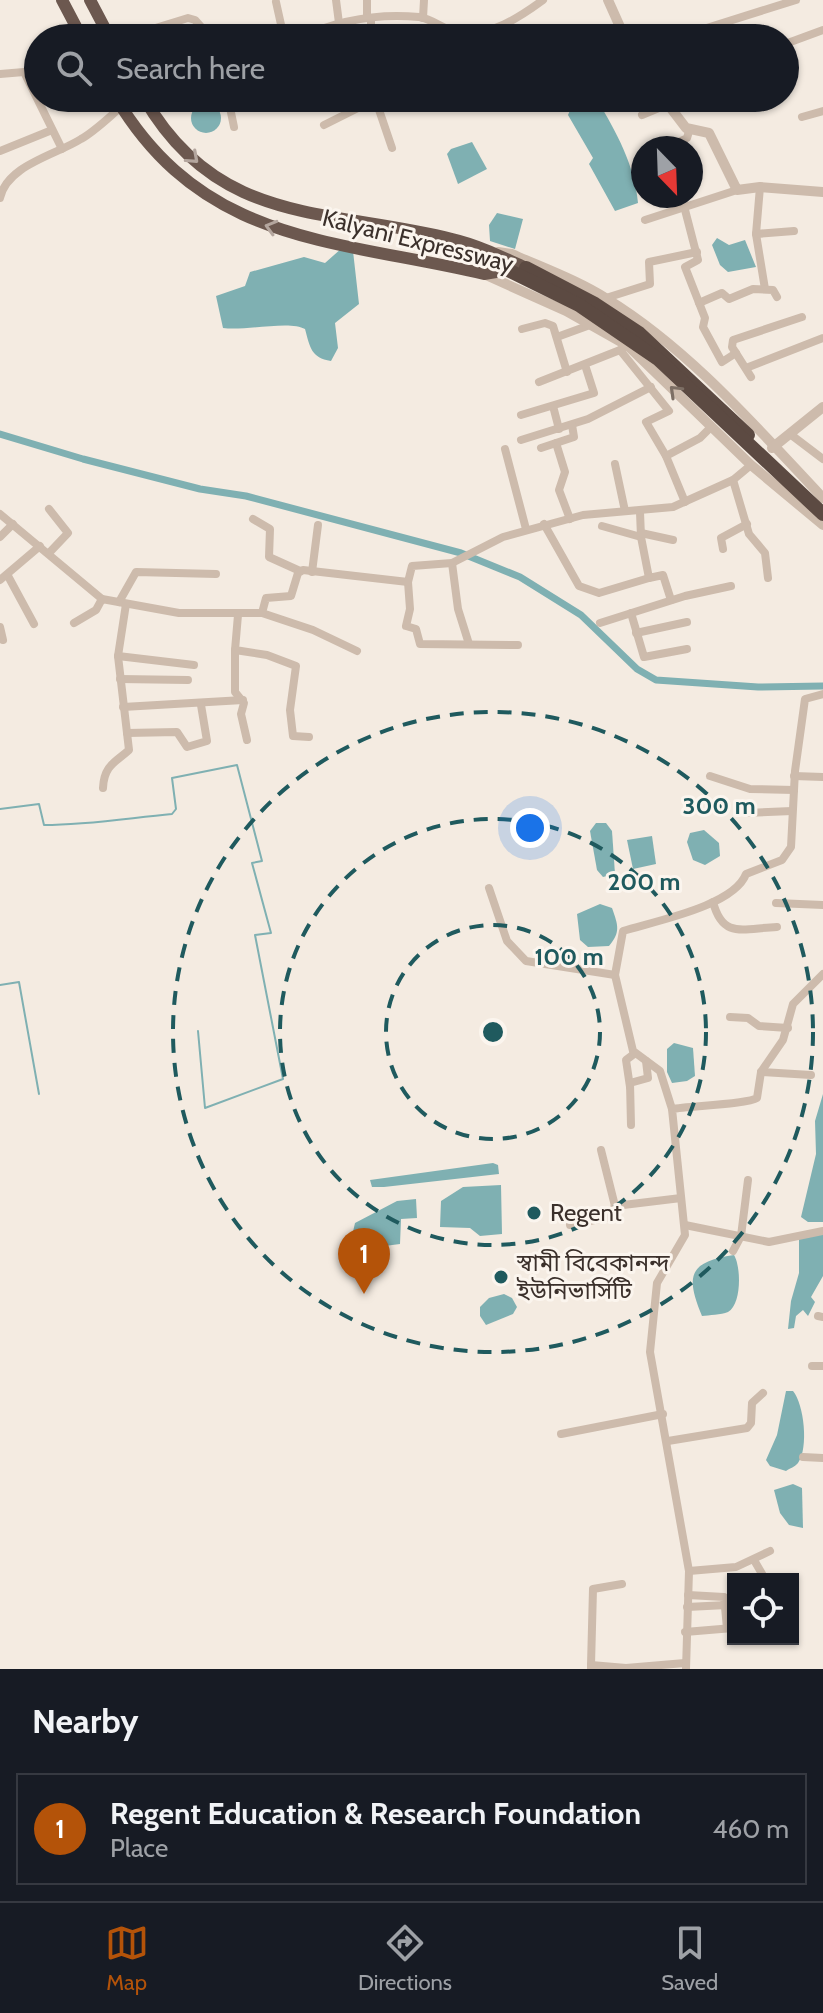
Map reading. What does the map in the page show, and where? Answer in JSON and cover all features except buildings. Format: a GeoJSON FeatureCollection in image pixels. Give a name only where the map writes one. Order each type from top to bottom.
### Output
{"type":"FeatureCollection","features":[{"type":"Feature","properties":{"kind":"highway"},"geometry":{"type":"LineString","coordinates":[[62,0],[75,24]]}},
{"type":"Feature","properties":{"kind":"highway"},"geometry":{"type":"LineString","coordinates":[[90,0],[103,24]]}},
{"type":"Feature","properties":{"kind":"highway","name":"Kalyani Expressway"},"geometry":{"type":"LineString","coordinates":[[125,112],[162,161],[190,185],[222,207],[261,225],[484,274]]}},
{"type":"Feature","properties":{"kind":"highway","name":"Kalyani Expressway"},"geometry":{"type":"LineString","coordinates":[[154,112],[174,142],[206,170],[238,191],[332,220],[412,231],[488,251],[595,304],[639,333],[823,511]]}},
{"type":"Feature","properties":{"kind":"highway"},"geometry":{"type":"LineString","coordinates":[[484,274],[508,270]]}},
{"type":"Feature","properties":{"kind":"highway","name":"Kalyani Expressway"},"geometry":{"type":"LineString","coordinates":[[508,270],[579,305],[658,359],[823,511]]}},
{"type":"Feature","properties":{"kind":"street"},"geometry":{"type":"LineString","coordinates":[[336,0],[339,23],[369,18],[423,18],[437,24]]}},
{"type":"Feature","properties":{"kind":"street"},"geometry":{"type":"LineString","coordinates":[[367,0],[370,24]]}},
{"type":"Feature","properties":{"kind":"street"},"geometry":{"type":"LineString","coordinates":[[423,18],[424,0]]}},
{"type":"Feature","properties":{"kind":"street"},"geometry":{"type":"LineString","coordinates":[[523,0],[528,11]]}},
{"type":"Feature","properties":{"kind":"street"},"geometry":{"type":"LineString","coordinates":[[504,24],[543,0]]}},
{"type":"Feature","properties":{"kind":"street"},"geometry":{"type":"LineString","coordinates":[[608,0],[619,24]]}},
{"type":"Feature","properties":{"kind":"street"},"geometry":{"type":"LineString","coordinates":[[715,24],[796,0]]}},
{"type":"Feature","properties":{"kind":"street"},"geometry":{"type":"LineString","coordinates":[[276,2],[281,24]]}},
{"type":"Feature","properties":{"kind":"street"},"geometry":{"type":"LineString","coordinates":[[168,24],[188,18],[199,24]]}},
{"type":"Feature","properties":{"kind":"street"},"geometry":{"type":"LineString","coordinates":[[799,39],[823,30]]}},
{"type":"Feature","properties":{"kind":"street"},"geometry":{"type":"LineString","coordinates":[[0,74],[24,72]]}},
{"type":"Feature","properties":{"kind":"street"},"geometry":{"type":"LineString","coordinates":[[802,117],[823,111]]}},
{"type":"Feature","properties":{"kind":"street"},"geometry":{"type":"LineString","coordinates":[[43,112],[62,149]]}},
{"type":"Feature","properties":{"kind":"street"},"geometry":{"type":"LineString","coordinates":[[0,198],[3,187],[16,175],[86,137],[109,112]]}},
{"type":"Feature","properties":{"kind":"street"},"geometry":{"type":"LineString","coordinates":[[231,112],[234,127]]}},
{"type":"Feature","properties":{"kind":"street"},"geometry":{"type":"LineString","coordinates":[[324,125],[350,112]]}},
{"type":"Feature","properties":{"kind":"street"},"geometry":{"type":"LineString","coordinates":[[380,112],[392,148]]}},
{"type":"Feature","properties":{"kind":"street"},"geometry":{"type":"LineString","coordinates":[[642,115],[647,112]]}},
{"type":"Feature","properties":{"kind":"street"},"geometry":{"type":"LineString","coordinates":[[674,112],[690,128],[709,133],[737,190]]}},
{"type":"Feature","properties":{"kind":"street"},"geometry":{"type":"LineString","coordinates":[[688,136],[690,128]]}},
{"type":"Feature","properties":{"kind":"street"},"geometry":{"type":"LineString","coordinates":[[0,151],[52,130]]}},
{"type":"Feature","properties":{"kind":"street"},"geometry":{"type":"LineString","coordinates":[[760,187],[756,234],[765,289]]}},
{"type":"Feature","properties":{"kind":"street"},"geometry":{"type":"LineString","coordinates":[[703,200],[760,187],[823,192]]}},
{"type":"Feature","properties":{"kind":"street"},"geometry":{"type":"LineString","coordinates":[[645,220],[678,208]]}},
{"type":"Feature","properties":{"kind":"street"},"geometry":{"type":"LineString","coordinates":[[685,208],[697,252],[697,261],[685,267],[705,318],[703,327],[722,362],[736,353]]}},
{"type":"Feature","properties":{"kind":"street"},"geometry":{"type":"LineString","coordinates":[[756,234],[794,231]]}},
{"type":"Feature","properties":{"kind":"street","name":"Kalyani Expressway"},"geometry":{"type":"LineString","coordinates":[[488,251],[512,254],[606,298],[666,341],[823,498]]}},
{"type":"Feature","properties":{"kind":"street"},"geometry":{"type":"LineString","coordinates":[[606,298],[650,284],[649,262],[697,252]]}},
{"type":"Feature","properties":{"kind":"street","name":"Kalyani Expressway"},"geometry":{"type":"LineString","coordinates":[[484,274],[500,278],[590,325],[624,348],[751,465],[823,525]]}},
{"type":"Feature","properties":{"kind":"street"},"geometry":{"type":"LineString","coordinates":[[699,303],[722,293],[729,299],[753,289],[773,290],[777,297]]}},
{"type":"Feature","properties":{"kind":"street"},"geometry":{"type":"LineString","coordinates":[[751,377],[732,347],[738,337],[802,317]]}},
{"type":"Feature","properties":{"kind":"street"},"geometry":{"type":"LineString","coordinates":[[522,329],[550,323],[567,372]]}},
{"type":"Feature","properties":{"kind":"street"},"geometry":{"type":"LineString","coordinates":[[557,337],[590,325]]}},
{"type":"Feature","properties":{"kind":"street"},"geometry":{"type":"LineString","coordinates":[[746,368],[823,338]]}},
{"type":"Feature","properties":{"kind":"street"},"geometry":{"type":"LineString","coordinates":[[539,382],[624,348],[669,411],[646,422],[666,456],[685,502]]}},
{"type":"Feature","properties":{"kind":"street"},"geometry":{"type":"LineString","coordinates":[[521,415],[594,393],[585,365]]}},
{"type":"Feature","properties":{"kind":"street"},"geometry":{"type":"LineString","coordinates":[[521,440],[572,425],[651,387]]}},
{"type":"Feature","properties":{"kind":"street"},"geometry":{"type":"LineString","coordinates":[[553,406],[559,429]]}},
{"type":"Feature","properties":{"kind":"street"},"geometry":{"type":"LineString","coordinates":[[518,645],[418,643],[416,629],[406,626],[412,566],[460,559],[544,524],[625,511],[640,512],[685,502],[733,480],[823,407]]}},
{"type":"Feature","properties":{"kind":"street"},"geometry":{"type":"LineString","coordinates":[[541,448],[574,437],[572,425]]}},
{"type":"Feature","properties":{"kind":"street"},"geometry":{"type":"LineString","coordinates":[[666,456],[700,438],[711,427]]}},
{"type":"Feature","properties":{"kind":"street"},"geometry":{"type":"LineString","coordinates":[[790,434],[823,459]]}},
{"type":"Feature","properties":{"kind":"street"},"geometry":{"type":"LineString","coordinates":[[556,443],[565,476],[559,490],[570,519]]}},
{"type":"Feature","properties":{"kind":"street"},"geometry":{"type":"LineString","coordinates":[[505,449],[526,529]]}},
{"type":"Feature","properties":{"kind":"street"},"geometry":{"type":"LineString","coordinates":[[615,464],[625,511]]}},
{"type":"Feature","properties":{"kind":"street"},"geometry":{"type":"LineString","coordinates":[[733,480],[749,534],[765,553],[768,578]]}},
{"type":"Feature","properties":{"kind":"street"},"geometry":{"type":"LineString","coordinates":[[49,509],[68,533],[49,553]]}},
{"type":"Feature","properties":{"kind":"street"},"geometry":{"type":"LineString","coordinates":[[640,512],[649,578]]}},
{"type":"Feature","properties":{"kind":"street"},"geometry":{"type":"LineString","coordinates":[[0,514],[102,599],[179,613],[262,613],[313,630],[357,651]]}},
{"type":"Feature","properties":{"kind":"street"},"geometry":{"type":"LineString","coordinates":[[253,519],[270,529],[269,557],[300,571],[408,582]]}},
{"type":"Feature","properties":{"kind":"street"},"geometry":{"type":"LineString","coordinates":[[0,537],[13,524]]}},
{"type":"Feature","properties":{"kind":"street"},"geometry":{"type":"LineString","coordinates":[[544,524],[579,586],[599,593],[663,575],[671,600]]}},
{"type":"Feature","properties":{"kind":"street"},"geometry":{"type":"LineString","coordinates":[[723,549],[721,538],[747,524]]}},
{"type":"Feature","properties":{"kind":"street"},"geometry":{"type":"LineString","coordinates":[[312,572],[318,525]]}},
{"type":"Feature","properties":{"kind":"street"},"geometry":{"type":"LineString","coordinates":[[602,526],[673,540]]}},
{"type":"Feature","properties":{"kind":"street"},"geometry":{"type":"LineString","coordinates":[[34,624],[4,578],[40,546]]}},
{"type":"Feature","properties":{"kind":"street"},"geometry":{"type":"LineString","coordinates":[[460,559],[458,609],[469,644]]}},
{"type":"Feature","properties":{"kind":"street"},"geometry":{"type":"LineString","coordinates":[[262,613],[266,598],[291,596],[300,571]]}},
{"type":"Feature","properties":{"kind":"street"},"geometry":{"type":"LineString","coordinates":[[103,788],[104,774],[114,759],[129,751],[118,656],[122,603],[136,572],[216,574]]}},
{"type":"Feature","properties":{"kind":"street"},"geometry":{"type":"LineString","coordinates":[[600,623],[671,600],[731,586]]}},
{"type":"Feature","properties":{"kind":"street"},"geometry":{"type":"LineString","coordinates":[[74,623],[96,610],[102,599]]}},
{"type":"Feature","properties":{"kind":"street"},"geometry":{"type":"LineString","coordinates":[[631,613],[644,657],[687,649]]}},
{"type":"Feature","properties":{"kind":"street"},"geometry":{"type":"LineString","coordinates":[[238,615],[235,692],[243,700]]}},
{"type":"Feature","properties":{"kind":"street"},"geometry":{"type":"LineString","coordinates":[[636,633],[687,622]]}},
{"type":"Feature","properties":{"kind":"street"},"geometry":{"type":"LineString","coordinates":[[0,627],[3,640]]}},
{"type":"Feature","properties":{"kind":"street"},"geometry":{"type":"LineString","coordinates":[[235,650],[295,665],[290,710],[293,736],[309,737]]}},
{"type":"Feature","properties":{"kind":"street"},"geometry":{"type":"LineString","coordinates":[[118,656],[194,665]]}},
{"type":"Feature","properties":{"kind":"street"},"geometry":{"type":"LineString","coordinates":[[120,679],[188,680]]}},
{"type":"Feature","properties":{"kind":"street"},"geometry":{"type":"LineString","coordinates":[[622,1584],[593,1589],[591,1667],[686,1666],[689,1571],[650,1352],[653,1300],[659,1278],[682,1242],[685,1225],[672,1109],[664,1078],[634,1054],[615,975],[623,931],[713,902],[741,886],[746,874],[782,860],[791,847],[794,776],[805,699],[823,694]]}},
{"type":"Feature","properties":{"kind":"street"},"geometry":{"type":"LineString","coordinates":[[123,707],[201,705],[243,700]]}},
{"type":"Feature","properties":{"kind":"street"},"geometry":{"type":"LineString","coordinates":[[243,700],[241,712],[247,740]]}},
{"type":"Feature","properties":{"kind":"street"},"geometry":{"type":"LineString","coordinates":[[127,733],[178,732],[187,747],[207,741],[201,705]]}},
{"type":"Feature","properties":{"kind":"street"},"geometry":{"type":"LineString","coordinates":[[710,776],[750,789],[794,790]]}},
{"type":"Feature","properties":{"kind":"street"},"geometry":{"type":"LineString","coordinates":[[794,776],[823,777]]}},
{"type":"Feature","properties":{"kind":"street"},"geometry":{"type":"LineString","coordinates":[[745,813],[792,811]]}},
{"type":"Feature","properties":{"kind":"street"},"geometry":{"type":"LineString","coordinates":[[489,888],[507,941],[526,961],[615,975]]}},
{"type":"Feature","properties":{"kind":"street"},"geometry":{"type":"LineString","coordinates":[[713,902],[719,922],[727,929],[777,927]]}},
{"type":"Feature","properties":{"kind":"street"},"geometry":{"type":"LineString","coordinates":[[776,903],[823,905]]}},
{"type":"Feature","properties":{"kind":"street"},"geometry":{"type":"LineString","coordinates":[[672,1109],[753,1101],[758,1094],[761,1072],[788,1028],[793,1004],[823,974]]}},
{"type":"Feature","properties":{"kind":"street"},"geometry":{"type":"LineString","coordinates":[[730,1017],[748,1018],[759,1026],[788,1028]]}},
{"type":"Feature","properties":{"kind":"street"},"geometry":{"type":"LineString","coordinates":[[631,1125],[626,1060],[634,1054]]}},
{"type":"Feature","properties":{"kind":"street"},"geometry":{"type":"LineString","coordinates":[[630,1087],[633,1081],[648,1078],[646,1061]]}},
{"type":"Feature","properties":{"kind":"street"},"geometry":{"type":"LineString","coordinates":[[761,1072],[811,1075]]}},
{"type":"Feature","properties":{"kind":"street"},"geometry":{"type":"LineString","coordinates":[[570,1225],[609,1217],[615,1206],[601,1150]]}},
{"type":"Feature","properties":{"kind":"street"},"geometry":{"type":"LineString","coordinates":[[733,1251],[741,1236],[748,1180]]}},
{"type":"Feature","properties":{"kind":"street"},"geometry":{"type":"LineString","coordinates":[[615,1206],[681,1198]]}},
{"type":"Feature","properties":{"kind":"street"},"geometry":{"type":"LineString","coordinates":[[685,1225],[769,1242],[823,1231]]}},
{"type":"Feature","properties":{"kind":"street"},"geometry":{"type":"LineString","coordinates":[[812,1366],[823,1366]]}},
{"type":"Feature","properties":{"kind":"street"},"geometry":{"type":"LineString","coordinates":[[668,1441],[747,1428],[751,1423],[752,1403],[763,1393]]}},
{"type":"Feature","properties":{"kind":"street"},"geometry":{"type":"LineString","coordinates":[[561,1434],[663,1414]]}},
{"type":"Feature","properties":{"kind":"street"},"geometry":{"type":"LineString","coordinates":[[803,1457],[823,1458]]}},
{"type":"Feature","properties":{"kind":"street"},"geometry":{"type":"LineString","coordinates":[[689,1571],[736,1567],[770,1551]]}},
{"type":"Feature","properties":{"kind":"street"},"geometry":{"type":"LineString","coordinates":[[754,1560],[762,1573]]}},
{"type":"Feature","properties":{"kind":"street"},"geometry":{"type":"LineString","coordinates":[[688,1595],[721,1596],[727,1604]]}},
{"type":"Feature","properties":{"kind":"street"},"geometry":{"type":"LineString","coordinates":[[687,1607],[727,1607]]}},
{"type":"Feature","properties":{"kind":"street"},"geometry":{"type":"LineString","coordinates":[[685,1632],[727,1628]]}},
{"type":"Feature","properties":{"kind":"water"},"geometry":{"type":"Polygon","coordinates":[[[192,112],[220,112],[220,124],[212,132],[200,132],[192,124],[192,112]]]}},
{"type":"Feature","properties":{"kind":"water"},"geometry":{"type":"Polygon","coordinates":[[[569,112],[604,112],[629,162],[631,205],[615,211],[589,164],[593,158],[568,115],[569,112]]]}},
{"type":"Feature","properties":{"kind":"water"},"geometry":{"type":"Polygon","coordinates":[[[472,142],[487,169],[458,184],[447,154],[451,149],[472,142]]]}},
{"type":"Feature","properties":{"kind":"water"},"geometry":{"type":"Polygon","coordinates":[[[497,213],[523,219],[515,249],[490,241],[489,225],[497,213]]]}},
{"type":"Feature","properties":{"kind":"water"},"geometry":{"type":"Polygon","coordinates":[[[717,238],[729,245],[745,240],[756,267],[728,272],[720,265],[712,245],[717,238]]]}},
{"type":"Feature","properties":{"kind":"water"},"geometry":{"type":"Polygon","coordinates":[[[342,248],[353,251],[359,304],[335,323],[338,348],[331,361],[315,354],[305,329],[298,326],[223,328],[216,296],[245,286],[250,272],[304,257],[325,263],[342,248]]]}},
{"type":"Feature","properties":{"kind":"water"},"geometry":{"type":"Polygon","coordinates":[[[596,823],[606,823],[612,831],[615,874],[603,877],[597,870],[590,831],[596,823]]]}},
{"type":"Feature","properties":{"kind":"water"},"geometry":{"type":"Polygon","coordinates":[[[704,830],[719,843],[720,856],[705,865],[693,860],[687,842],[690,833],[704,830]]]}},
{"type":"Feature","properties":{"kind":"water"},"geometry":{"type":"Polygon","coordinates":[[[652,836],[656,864],[633,869],[627,840],[652,836]]]}},
{"type":"Feature","properties":{"kind":"water"},"geometry":{"type":"Polygon","coordinates":[[[600,904],[612,908],[617,932],[609,946],[588,947],[580,940],[577,914],[600,904]]]}},
{"type":"Feature","properties":{"kind":"water"},"geometry":{"type":"Polygon","coordinates":[[[674,1043],[693,1048],[695,1076],[687,1081],[672,1083],[667,1072],[667,1049],[674,1043]]]}},
{"type":"Feature","properties":{"kind":"water"},"geometry":{"type":"Polygon","coordinates":[[[823,1094],[823,1222],[808,1222],[801,1217],[816,1154],[815,1121],[823,1094]]]}},
{"type":"Feature","properties":{"kind":"water"},"geometry":{"type":"Polygon","coordinates":[[[493,1163],[498,1165],[499,1174],[384,1187],[372,1187],[370,1180],[493,1163]]]}},
{"type":"Feature","properties":{"kind":"water"},"geometry":{"type":"Polygon","coordinates":[[[501,1185],[502,1234],[480,1236],[470,1228],[440,1227],[441,1201],[463,1187],[501,1185]]]}},
{"type":"Feature","properties":{"kind":"water"},"geometry":{"type":"Polygon","coordinates":[[[416,1199],[417,1218],[401,1219],[400,1244],[354,1250],[352,1236],[355,1223],[397,1201],[416,1199]]]}},
{"type":"Feature","properties":{"kind":"water"},"geometry":{"type":"Polygon","coordinates":[[[823,1232],[823,1276],[811,1297],[815,1302],[808,1316],[803,1310],[796,1316],[794,1328],[788,1329],[791,1301],[799,1273],[799,1238],[823,1232]]]}},
{"type":"Feature","properties":{"kind":"water"},"geometry":{"type":"Polygon","coordinates":[[[734,1255],[739,1285],[733,1308],[725,1313],[702,1316],[694,1290],[695,1273],[708,1262],[734,1255]]]}},
{"type":"Feature","properties":{"kind":"water"},"geometry":{"type":"Polygon","coordinates":[[[504,1294],[512,1298],[517,1307],[513,1314],[486,1325],[480,1316],[480,1307],[489,1298],[504,1294]]]}},
{"type":"Feature","properties":{"kind":"water"},"geometry":{"type":"Polygon","coordinates":[[[786,1391],[793,1391],[797,1397],[804,1437],[798,1463],[786,1471],[770,1466],[766,1460],[777,1435],[786,1391]]]}},
{"type":"Feature","properties":{"kind":"water"},"geometry":{"type":"Polygon","coordinates":[[[793,1484],[802,1488],[803,1528],[789,1525],[780,1513],[774,1490],[793,1484]]]}},
{"type":"Feature","properties":{"kind":"waterway"},"geometry":{"type":"LineString","coordinates":[[0,434],[83,459],[200,489],[246,496],[461,553],[520,577],[581,615],[637,669],[656,680],[758,687],[823,686]]}},
{"type":"Feature","properties":{"kind":"waterway"},"geometry":{"type":"LineString","coordinates":[[0,809],[39,804],[44,825],[172,814],[176,809],[172,778],[237,765],[262,861],[252,863],[271,933],[255,935],[283,1079],[205,1108],[198,1031]]}},
{"type":"Feature","properties":{"kind":"waterway"},"geometry":{"type":"LineString","coordinates":[[0,985],[19,982],[39,1094]]}},
{"type":"Feature","properties":{"kind":"place","name":"Regent"},"geometry":{"type":"Point","coordinates":[534,1213]}},
{"type":"Feature","properties":{"kind":"place","name":"স্বামী বিবেকানন্দ ইউনিভার্সিটি"},"geometry":{"type":"Point","coordinates":[501,1277]}},
{"type":"Feature","properties":{"kind":"place","name":"Regent Education & Research Foundation"},"geometry":{"type":"Point","coordinates":[364,1294]}}]}
